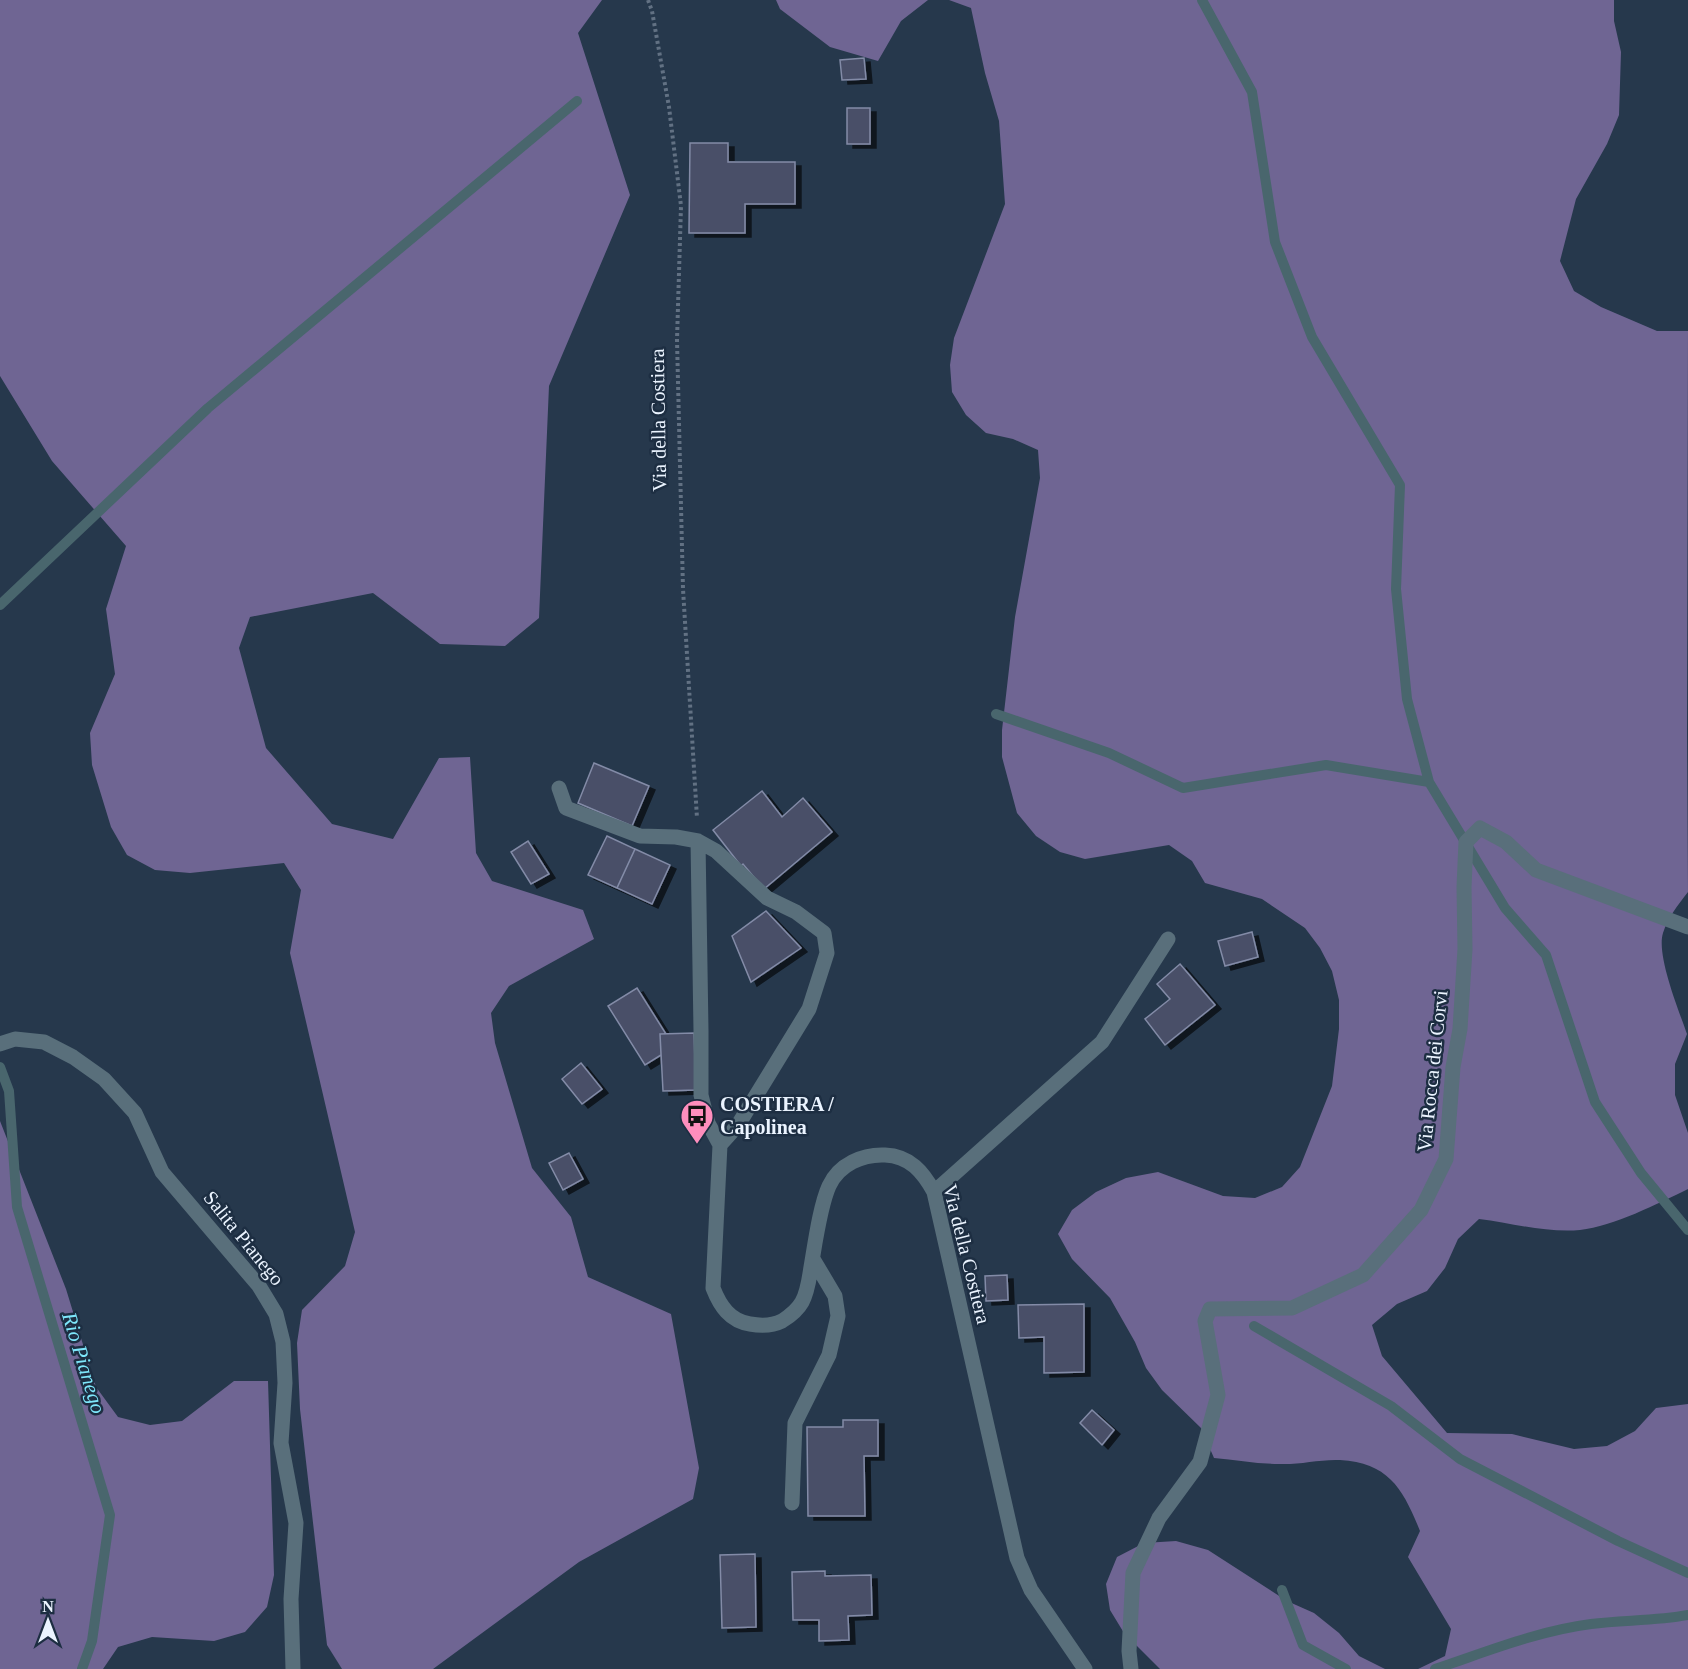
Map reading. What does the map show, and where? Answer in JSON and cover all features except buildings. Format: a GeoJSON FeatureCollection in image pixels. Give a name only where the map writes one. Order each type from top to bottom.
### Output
{"type":"FeatureCollection","features":[{"type":"Feature","properties":{"kind":"street"},"geometry":{"type":"LineString","coordinates":[[559,788],[566,808],[640,836],[676,837],[698,841],[716,851],[767,898],[796,912],[824,933],[827,953],[809,1009],[738,1125],[720,1145],[708,1123],[701,1095],[698,841]]}},
{"type":"Feature","properties":{"kind":"street","name":"Via Rocca dei Corvi"},"geometry":{"type":"LineString","coordinates":[[1131,1669],[1129,1651],[1133,1573],[1159,1518],[1200,1462],[1218,1395],[1205,1321],[1210,1309],[1292,1308],[1363,1275],[1420,1210],[1446,1159],[1453,1067],[1460,1029],[1465,949],[1466,842],[1480,828],[1506,842],[1536,870],[1688,927]]}},
{"type":"Feature","properties":{"kind":"street"},"geometry":{"type":"LineString","coordinates":[[934,1192],[1102,1042],[1168,939]]}},
{"type":"Feature","properties":{"kind":"street","name":"Salita Pianego"},"geometry":{"type":"LineString","coordinates":[[0,1044],[15,1040],[44,1042],[73,1057],[104,1079],[135,1113],[162,1172],[259,1286],[276,1314],[284,1352],[285,1383],[281,1443],[296,1523],[291,1599],[293,1669]]}},
{"type":"Feature","properties":{"kind":"street","name":"Via della Costiera"},"geometry":{"type":"LineString","coordinates":[[720,1145],[713,1288],[719,1303],[730,1316],[744,1323],[760,1326],[776,1324],[790,1316],[801,1304],[807,1289],[823,1203],[829,1185],[840,1170],[856,1159],[874,1154],[893,1155],[911,1163],[925,1175],[934,1192],[1017,1558],[1031,1590],[1086,1669]]}},
{"type":"Feature","properties":{"kind":"street"},"geometry":{"type":"LineString","coordinates":[[792,1503],[795,1423],[829,1355],[838,1316],[835,1296],[813,1259]]}},
{"type":"Feature","properties":{"kind":"path","name":"Via della Costiera"},"geometry":{"type":"LineString","coordinates":[[648,0],[652,11],[669,107],[681,206],[677,340],[683,589],[698,841]]}},
{"type":"Feature","properties":{"kind":"shaded area"},"geometry":{"type":"Polygon","coordinates":[[[0,0],[602,0],[578,33],[630,195],[549,386],[539,618],[505,646],[440,644],[373,593],[250,617],[239,648],[266,748],[332,824],[393,839],[439,758],[470,757],[476,853],[492,881],[583,910],[594,939],[509,986],[491,1013],[495,1043],[532,1168],[571,1217],[588,1277],[671,1314],[699,1468],[693,1499],[579,1562],[433,1669],[342,1669],[327,1645],[300,1409],[297,1343],[302,1310],[345,1266],[355,1232],[290,953],[301,890],[284,863],[190,873],[155,870],[127,855],[111,827],[92,765],[90,733],[115,674],[106,609],[126,546],[52,461],[0,376],[0,0]]]}},
{"type":"Feature","properties":{"kind":"shaded area"},"geometry":{"type":"Polygon","coordinates":[[[776,0],[928,0],[901,21],[878,61],[830,47],[780,9],[776,0]]]}},
{"type":"Feature","properties":{"kind":"shaded area"},"geometry":{"type":"Polygon","coordinates":[[[949,0],[1614,0],[1614,21],[1621,52],[1619,115],[1607,144],[1576,199],[1560,261],[1574,291],[1601,307],[1657,331],[1688,331],[1688,892],[1668,922],[1662,943],[1665,969],[1687,1034],[1675,1064],[1675,1095],[1688,1133],[1688,1189],[1621,1219],[1580,1230],[1542,1229],[1479,1219],[1458,1239],[1445,1268],[1427,1291],[1397,1304],[1372,1325],[1382,1356],[1447,1433],[1512,1434],[1574,1449],[1607,1446],[1635,1431],[1656,1408],[1688,1404],[1688,1669],[1418,1669],[1445,1656],[1451,1629],[1408,1557],[1420,1531],[1407,1503],[1392,1481],[1371,1466],[1357,1462],[1325,1460],[1279,1464],[1214,1458],[1201,1428],[1162,1390],[1146,1368],[1135,1342],[1110,1298],[1072,1259],[1058,1234],[1072,1210],[1096,1192],[1126,1178],[1158,1172],[1223,1196],[1255,1198],[1282,1187],[1300,1167],[1332,1086],[1339,1029],[1339,1000],[1332,971],[1320,948],[1305,928],[1262,899],[1205,883],[1192,861],[1169,845],[1085,859],[1060,852],[1036,836],[1017,813],[1002,757],[1002,730],[1015,617],[1040,478],[1038,450],[1013,439],[986,433],[966,415],[952,392],[950,365],[954,338],[1005,204],[999,121],[985,73],[971,8],[949,0]]]}},
{"type":"Feature","properties":{"kind":"shaded area"},"geometry":{"type":"Polygon","coordinates":[[[0,1121],[66,1289],[96,1387],[118,1417],[150,1425],[182,1421],[234,1381],[268,1381],[274,1575],[267,1607],[245,1632],[214,1641],[152,1637],[118,1647],[103,1669],[0,1669],[0,1121]]]}},
{"type":"Feature","properties":{"kind":"shaded area"},"geometry":{"type":"Polygon","coordinates":[[[1176,1541],[1208,1550],[1287,1601],[1314,1613],[1339,1633],[1359,1656],[1385,1669],[1160,1669],[1124,1633],[1110,1610],[1106,1584],[1117,1557],[1144,1543],[1176,1541]]]}},
{"type":"Feature","properties":{"kind":"waterway"},"geometry":{"type":"LineString","coordinates":[[1202,0],[1252,92],[1275,242],[1312,337],[1400,485],[1396,589],[1407,699],[1429,782],[1505,908],[1546,955],[1595,1102],[1641,1173],[1688,1230]]}},
{"type":"Feature","properties":{"kind":"waterway"},"geometry":{"type":"LineString","coordinates":[[0,605],[208,408],[577,101]]}},
{"type":"Feature","properties":{"kind":"waterway"},"geometry":{"type":"LineString","coordinates":[[996,714],[1109,753],[1183,788],[1326,765],[1429,782]]}},
{"type":"Feature","properties":{"kind":"waterway","name":"Rio Pianego"},"geometry":{"type":"LineString","coordinates":[[0,1067],[9,1091],[17,1207],[110,1515],[92,1641],[82,1669]]}},
{"type":"Feature","properties":{"kind":"waterway"},"geometry":{"type":"LineString","coordinates":[[1254,1326],[1391,1406],[1460,1459],[1618,1541],[1688,1573]]}},
{"type":"Feature","properties":{"kind":"waterway"},"geometry":{"type":"LineString","coordinates":[[1282,1590],[1303,1645],[1346,1669]]}},
{"type":"Feature","properties":{"kind":"waterway"},"geometry":{"type":"LineString","coordinates":[[1435,1669],[1512,1643],[1571,1627],[1688,1615]]}},
{"type":"Feature","properties":{"kind":"place","name":"COSTIERA / Capolinea"},"geometry":{"type":"Point","coordinates":[697,1145]}}]}
